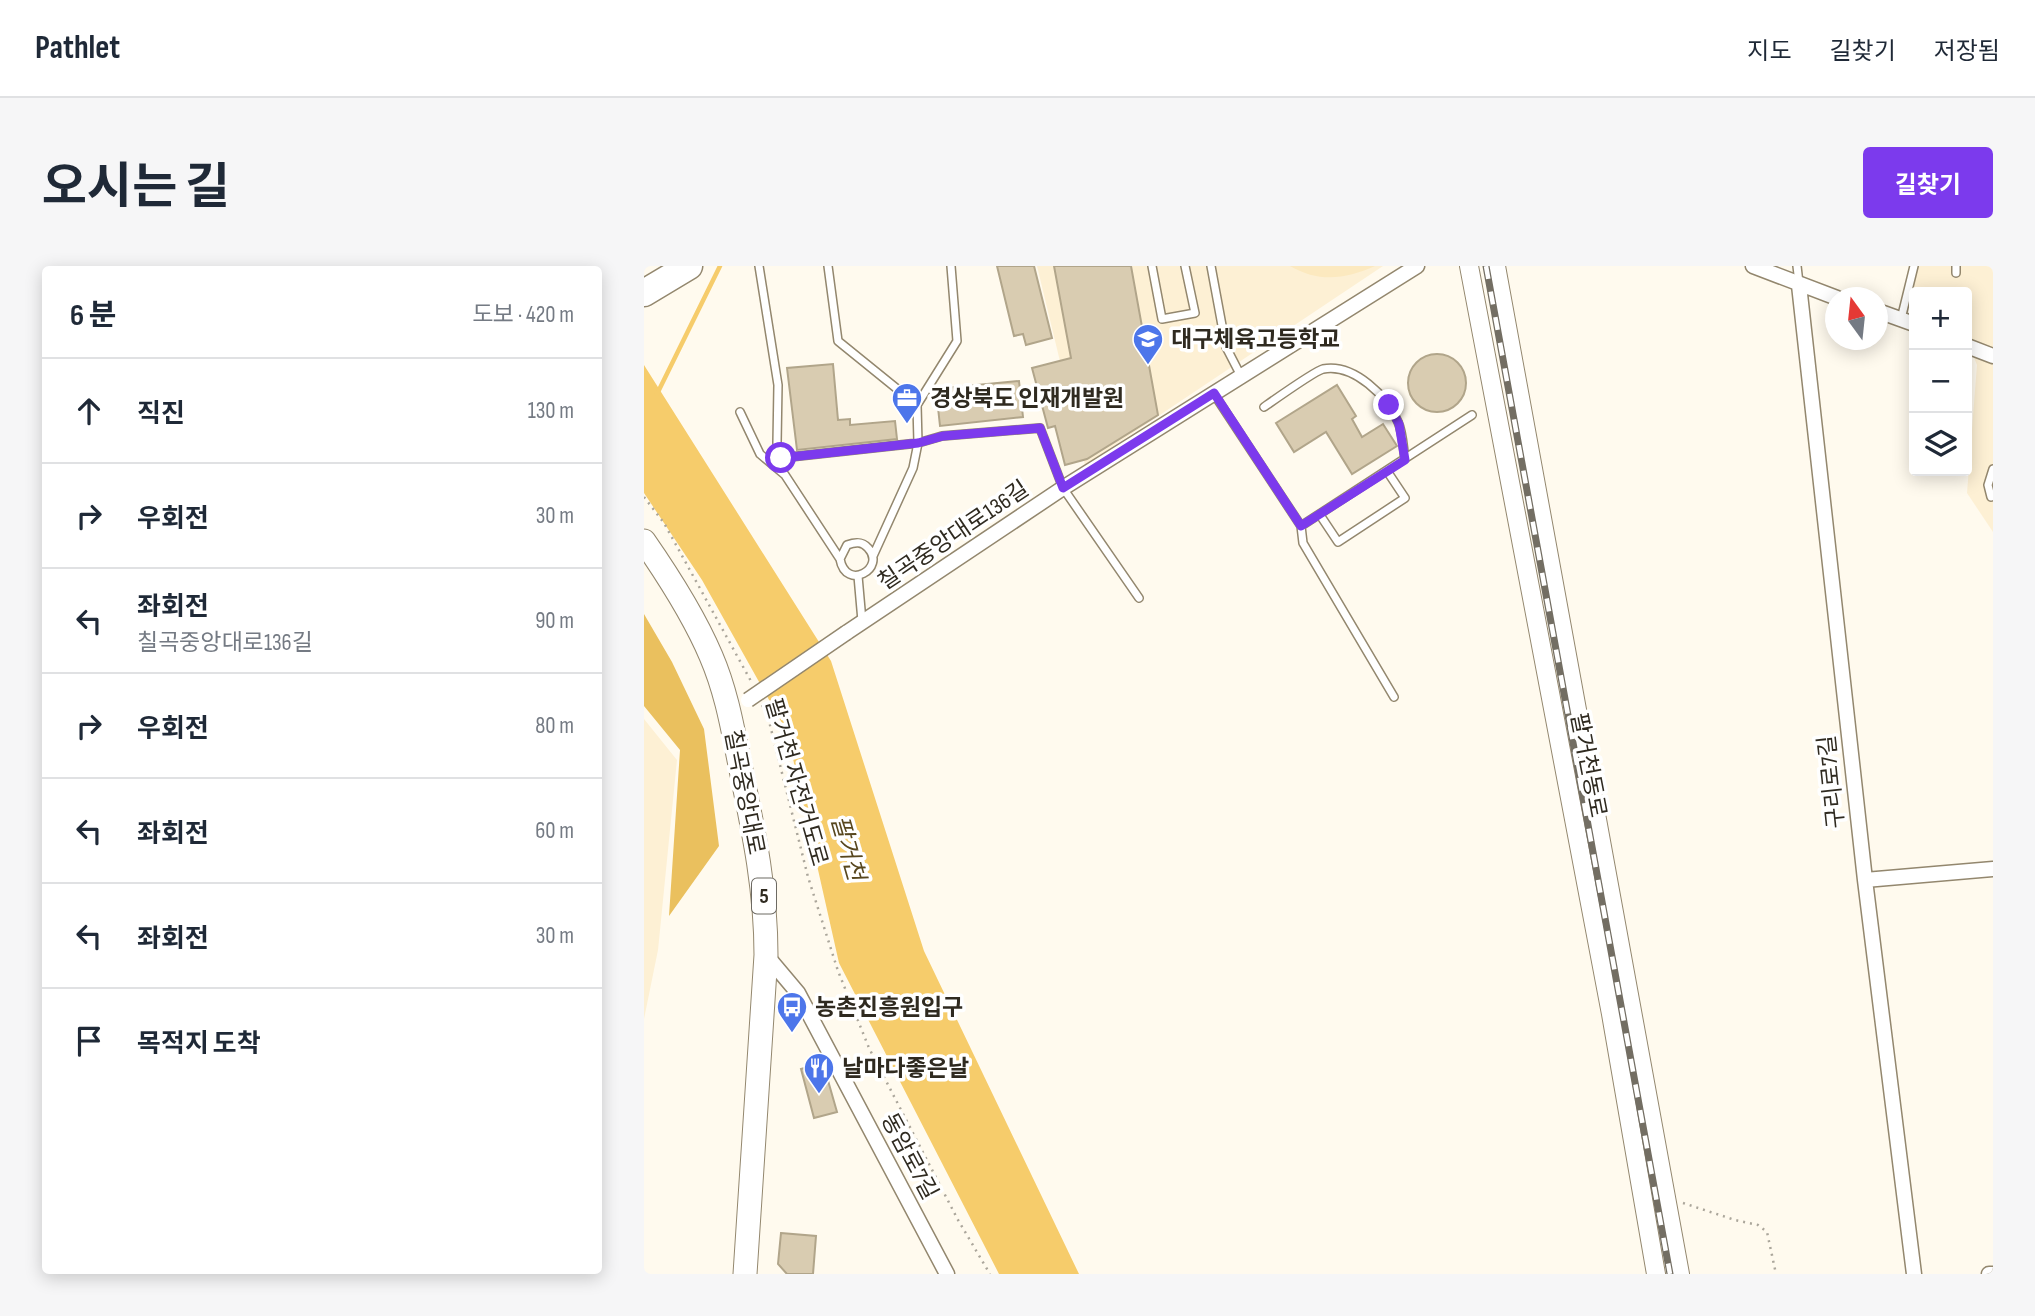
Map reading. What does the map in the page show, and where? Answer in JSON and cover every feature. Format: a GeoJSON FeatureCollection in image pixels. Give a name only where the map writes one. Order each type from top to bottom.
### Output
{"type":"FeatureCollection","features":[{"type":"Feature","properties":{"kind":"highway"},"geometry":{"type":"LineString","coordinates":[[644,293],[689,266]]}},
{"type":"Feature","properties":{"kind":"main road","name":"칠곡중앙대로"},"geometry":{"type":"LineString","coordinates":[[644,541],[670,578],[711,656],[745,702],[754,831],[766,910],[766,955],[744,1274]]}},
{"type":"Feature","properties":{"kind":"street","name":"칠곡중앙대로136길"},"geometry":{"type":"LineString","coordinates":[[745,702],[1063,488],[1417,266]]}},
{"type":"Feature","properties":{"kind":"street","name":"팔거천동로"},"geometry":{"type":"LineString","coordinates":[[1469,266],[1611,1014],[1656,1274]]}},
{"type":"Feature","properties":{"kind":"street","name":"팔거천동로"},"geometry":{"type":"LineString","coordinates":[[1496,266],[1680,1274]]}},
{"type":"Feature","properties":{"kind":"street"},"geometry":{"type":"LineString","coordinates":[[1753,266],[1825,294]]}},
{"type":"Feature","properties":{"kind":"street","name":"구리로7길"},"geometry":{"type":"LineString","coordinates":[[1799,285],[1865,880],[1914,1274]]}},
{"type":"Feature","properties":{"kind":"street"},"geometry":{"type":"LineString","coordinates":[[1888,315],[1908,322]]}},
{"type":"Feature","properties":{"kind":"street"},"geometry":{"type":"LineString","coordinates":[[1972,348],[1993,356]]}},
{"type":"Feature","properties":{"kind":"street"},"geometry":{"type":"LineString","coordinates":[[1865,880],[1993,869]]}},
{"type":"Feature","properties":{"kind":"street","name":"동암로7길"},"geometry":{"type":"LineString","coordinates":[[766,955],[798,993],[947,1274]]}},
{"type":"Feature","properties":{"kind":"lane"},"geometry":{"type":"LineString","coordinates":[[759,266],[778,385],[777,443],[785,475]]}},
{"type":"Feature","properties":{"kind":"lane"},"geometry":{"type":"LineString","coordinates":[[828,266],[838,341],[917,405]]}},
{"type":"Feature","properties":{"kind":"lane"},"geometry":{"type":"LineString","coordinates":[[740,412],[760,454],[785,475],[847,573],[858,576],[868,571],[913,468],[918,443],[917,405],[957,341],[951,266]]}},
{"type":"Feature","properties":{"kind":"lane"},"geometry":{"type":"LineString","coordinates":[[1152,266],[1162,319],[1195,313],[1185,266]]}},
{"type":"Feature","properties":{"kind":"lane"},"geometry":{"type":"LineString","coordinates":[[1211,266],[1226,347],[1241,376]]}},
{"type":"Feature","properties":{"kind":"lane"},"geometry":{"type":"LineString","coordinates":[[1797,266],[1799,285]]}},
{"type":"Feature","properties":{"kind":"lane"},"geometry":{"type":"LineString","coordinates":[[1908,322],[1914,266]]}},
{"type":"Feature","properties":{"kind":"lane"},"geometry":{"type":"LineString","coordinates":[[1264,407],[1323,369],[1347,372],[1364,381],[1389,405],[1399,424],[1405,460]]}},
{"type":"Feature","properties":{"kind":"lane"},"geometry":{"type":"LineString","coordinates":[[1214,393],[1301,526],[1303,543],[1394,697]]}},
{"type":"Feature","properties":{"kind":"lane"},"geometry":{"type":"LineString","coordinates":[[1301,526],[1472,415]]}},
{"type":"Feature","properties":{"kind":"lane"},"geometry":{"type":"LineString","coordinates":[[781,458],[918,443],[943,436],[1040,428],[1063,488],[1139,598]]}},
{"type":"Feature","properties":{"kind":"lane"},"geometry":{"type":"LineString","coordinates":[[1991,497],[1988,485],[1993,469]]}},
{"type":"Feature","properties":{"kind":"lane"},"geometry":{"type":"LineString","coordinates":[[1320,515],[1338,542],[1405,498],[1387,471]]}},
{"type":"Feature","properties":{"kind":"lane"},"geometry":{"type":"LineString","coordinates":[[840,559],[847,545],[857,542],[867,546],[873,556]]}},
{"type":"Feature","properties":{"kind":"lane"},"geometry":{"type":"LineString","coordinates":[[858,576],[862,621]]}},
{"type":"Feature","properties":{"kind":"path","name":"팔거천 자전거도로"},"geometry":{"type":"LineString","coordinates":[[644,497],[664,523],[751,683]]}},
{"type":"Feature","properties":{"kind":"path","name":"팔거천 자전거도로"},"geometry":{"type":"LineString","coordinates":[[745,702],[768,717],[808,877],[838,971],[869,1048],[989,1274]]}},
{"type":"Feature","properties":{"kind":"path"},"geometry":{"type":"LineString","coordinates":[[1684,1203],[1758,1225],[1767,1231],[1776,1274]]}},
{"type":"Feature","properties":{"kind":"shaded area","name":"대구체육고등학교"},"geometry":{"type":"Polygon","coordinates":[[[1037,266],[1383,266],[1085,465],[1037,266]]]}},
{"type":"Feature","properties":{"kind":"shaded area"},"geometry":{"type":"Polygon","coordinates":[[[1290,266],[1375,266],[1354,274],[1322,277],[1290,266]]]}},
{"type":"Feature","properties":{"kind":"shaded area"},"geometry":{"type":"Polygon","coordinates":[[[1915,266],[1993,266],[1993,532],[1967,493],[1968,476],[1972,476],[1972,429],[1977,365],[1972,354],[1972,287],[1913,287],[1915,266]]]}},
{"type":"Feature","properties":{"kind":"shaded area"},"geometry":{"type":"Polygon","coordinates":[[[644,614],[672,662],[704,729],[719,846],[669,916],[680,750],[644,706],[644,614]]]}},
{"type":"Feature","properties":{"kind":"shaded area"},"geometry":{"type":"Polygon","coordinates":[[[644,719],[677,760],[658,950],[644,1019],[644,719]]]}},
{"type":"Feature","properties":{"kind":"water","name":"팔거천"},"geometry":{"type":"Polygon","coordinates":[[[644,365],[831,661],[924,951],[1079,1274],[999,1274],[839,963],[787,732],[702,580],[644,493],[644,365]]]}},
{"type":"Feature","properties":{"kind":"building"},"geometry":{"type":"Polygon","coordinates":[[[997,266],[1034,266],[1052,338],[1026,345],[1023,334],[1014,336],[997,266]]]}},
{"type":"Feature","properties":{"kind":"building"},"geometry":{"type":"Polygon","coordinates":[[[1054,266],[1131,266],[1158,415],[1087,459],[1065,465],[1055,426],[1048,428],[1032,368],[1071,358],[1054,266]]]}},
{"type":"Feature","properties":{"kind":"building"},"geometry":{"type":"Polygon","coordinates":[[[1437,354],[1453,359],[1461,367],[1466,383],[1461,399],[1453,407],[1437,412],[1421,407],[1413,399],[1408,383],[1413,367],[1421,359],[1437,354]]]}},
{"type":"Feature","properties":{"kind":"building"},"geometry":{"type":"Polygon","coordinates":[[[833,364],[838,420],[850,419],[850,425],[895,421],[897,439],[797,450],[787,368],[833,364]]]}},
{"type":"Feature","properties":{"kind":"building"},"geometry":{"type":"Polygon","coordinates":[[[1019,381],[1023,417],[940,426],[936,389],[1019,381]]]}},
{"type":"Feature","properties":{"kind":"building"},"geometry":{"type":"Polygon","coordinates":[[[1337,385],[1356,416],[1352,419],[1362,437],[1383,424],[1397,446],[1352,474],[1326,432],[1294,452],[1276,423],[1337,385]]]}},
{"type":"Feature","properties":{"kind":"building"},"geometry":{"type":"Polygon","coordinates":[[[823,1063],[837,1112],[814,1118],[801,1069],[823,1063]]]}},
{"type":"Feature","properties":{"kind":"building"},"geometry":{"type":"Polygon","coordinates":[[[781,1233],[816,1236],[813,1274],[787,1274],[778,1264],[781,1233]]]}},
{"type":"Feature","properties":{"kind":"waterway"},"geometry":{"type":"LineString","coordinates":[[657,394],[720,266]]}},
{"type":"Feature","properties":{"kind":"railway"},"geometry":{"type":"LineString","coordinates":[[1486,266],[1670,1274]]}},
{"type":"Feature","properties":{"kind":"place","name":"대구체육고등학교"},"geometry":{"type":"Point","coordinates":[1148,366]}},
{"type":"Feature","properties":{"kind":"place","name":"경상북도 인재개발원"},"geometry":{"type":"Point","coordinates":[907,425]}},
{"type":"Feature","properties":{"kind":"place","name":"농촌진흥원입구"},"geometry":{"type":"Point","coordinates":[792,1034]}},
{"type":"Feature","properties":{"kind":"place","name":"날마다좋은날"},"geometry":{"type":"Point","coordinates":[819,1095]}},
{"type":"Feature","properties":{"kind":"route"},"geometry":{"type":"LineString","coordinates":[[781,458],[918,443],[943,436],[1040,428],[1063,488],[1214,393],[1301,526],[1405,460],[1399,424],[1389,405]]}}]}
